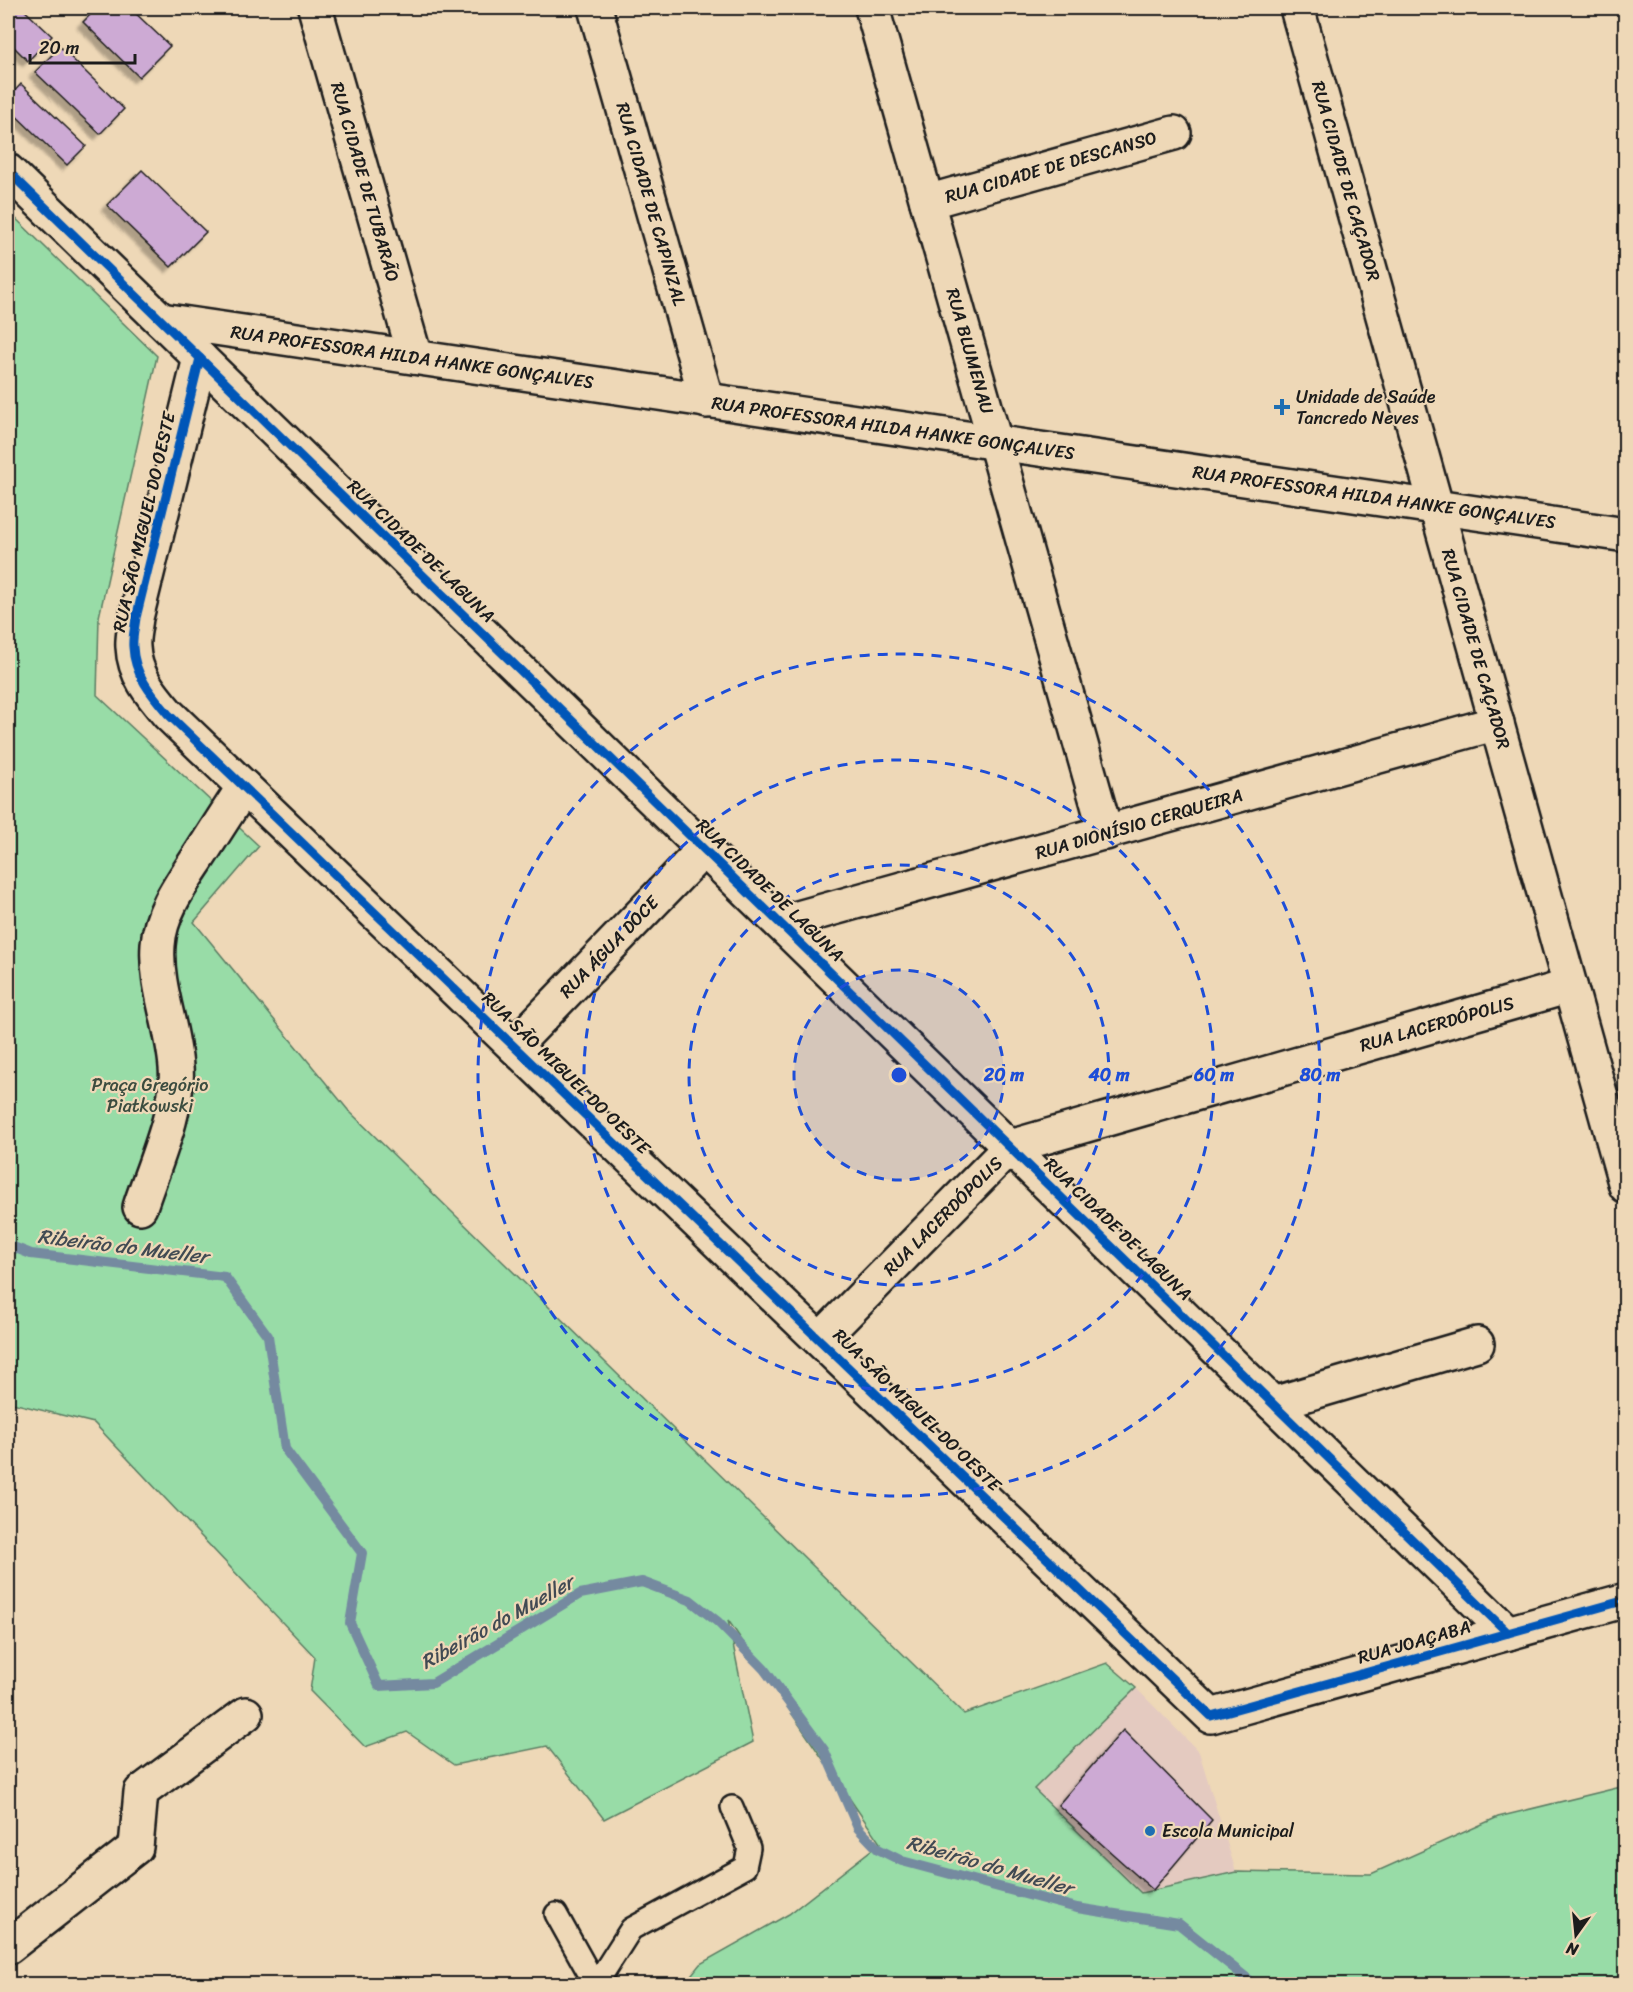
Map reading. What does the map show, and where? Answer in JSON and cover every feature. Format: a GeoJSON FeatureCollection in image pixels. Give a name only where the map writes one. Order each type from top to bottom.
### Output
{"type":"FeatureCollection","features":[{"type":"Feature","properties":{"kind":"street","name":"RUA CIDADE DE TUBARÃO"},"geometry":{"type":"LineString","coordinates":[[315,8],[415,357]]}},
{"type":"Feature","properties":{"kind":"street","name":"RUA CIDADE DE CAPINZAL"},"geometry":{"type":"LineString","coordinates":[[596,8],[707,401]]}},
{"type":"Feature","properties":{"kind":"street","name":"RUA BLUMENAU"},"geometry":{"type":"LineString","coordinates":[[872,8],[1106,833]]}},
{"type":"Feature","properties":{"kind":"street","name":"RUA CIDADE DE CAÇADOR"},"geometry":{"type":"LineString","coordinates":[[1297,8],[1626,1186]]}},
{"type":"Feature","properties":{"kind":"street","name":"RUA CIDADE DE DESCANSO"},"geometry":{"type":"LineString","coordinates":[[927,202],[1174,133]]}},
{"type":"Feature","properties":{"kind":"street","name":"RUA CIDADE DE LAGUNA"},"geometry":{"type":"LineString","coordinates":[[8,171],[1508,1633]]}},
{"type":"Feature","properties":{"kind":"street","name":"RUA PROFESSORA HILDA HANKE GONÇALVES"},"geometry":{"type":"LineString","coordinates":[[161,320],[1626,535]]}},
{"type":"Feature","properties":{"kind":"street","name":"RUA SÃO MIGUEL DO OESTE"},"geometry":{"type":"LineString","coordinates":[[200,358],[136,618],[133,646],[138,673],[152,696],[168,714],[1211,1716]]}},
{"type":"Feature","properties":{"kind":"street","name":"RUA DIONÍSIO CERQUEIRA"},"geometry":{"type":"LineString","coordinates":[[780,923],[1497,723]]}},
{"type":"Feature","properties":{"kind":"street"},"geometry":{"type":"LineString","coordinates":[[140,1207],[175,1095],[177,1068],[159,975],[158,945],[164,916],[180,886],[244,787]]}},
{"type":"Feature","properties":{"kind":"street","name":"RUA ÁGUA DOCE"},"geometry":{"type":"LineString","coordinates":[[514,1046],[704,849]]}},
{"type":"Feature","properties":{"kind":"street","name":"RUA LACERDÓPOLIS"},"geometry":{"type":"LineString","coordinates":[[820,1340],[1010,1148],[1570,986]]}},
{"type":"Feature","properties":{"kind":"street"},"geometry":{"type":"LineString","coordinates":[[1273,1404],[1477,1344]]}},
{"type":"Feature","properties":{"kind":"street","name":"RUA JOAÇABA"},"geometry":{"type":"LineString","coordinates":[[1211,1716],[1626,1600]]}},
{"type":"Feature","properties":{"kind":"street"},"geometry":{"type":"LineString","coordinates":[[8,1947],[136,1847],[141,1792],[246,1714]]}},
{"type":"Feature","properties":{"kind":"lane"},"geometry":{"type":"LineString","coordinates":[[556,1914],[595,1984],[631,1929],[745,1867],[749,1848],[732,1807]]}},
{"type":"Feature","properties":{"kind":"shaded area","name":"Escola Municipal"},"geometry":{"type":"Polygon","coordinates":[[[1136,1688],[1199,1752],[1236,1872],[1141,1893],[1034,1789],[1136,1688]]]}},
{"type":"Feature","properties":{"kind":"green space","name":"Praça Gregório Piatkowski"},"geometry":{"type":"Polygon","coordinates":[[[8,211],[157,356],[99,617],[97,695],[259,846],[194,922],[348,1110],[964,1714],[1107,1663],[1136,1688],[1034,1789],[1141,1893],[1236,1872],[1371,1874],[1498,1817],[1625,1786],[1625,1984],[684,1984],[700,1964],[789,1914],[880,1843],[728,1620],[753,1742],[604,1819],[547,1746],[454,1765],[407,1732],[365,1747],[310,1691],[315,1657],[94,1423],[8,1402],[8,211]]]}},
{"type":"Feature","properties":{"kind":"building"},"geometry":{"type":"Polygon","coordinates":[[[8,8],[22,8],[52,36],[28,61],[8,41],[8,8]]]}},
{"type":"Feature","properties":{"kind":"building"},"geometry":{"type":"Polygon","coordinates":[[[97,8],[130,8],[170,46],[139,77],[83,22],[97,8]]]}},
{"type":"Feature","properties":{"kind":"building"},"geometry":{"type":"Polygon","coordinates":[[[60,47],[124,109],[100,134],[35,72],[60,47]]]}},
{"type":"Feature","properties":{"kind":"building"},"geometry":{"type":"Polygon","coordinates":[[[21,84],[86,146],[67,165],[8,108],[8,98],[21,84]]]}},
{"type":"Feature","properties":{"kind":"building"},"geometry":{"type":"Polygon","coordinates":[[[142,170],[206,232],[171,267],[107,205],[142,170]]]}},
{"type":"Feature","properties":{"kind":"building"},"geometry":{"type":"Polygon","coordinates":[[[1123,1730],[1212,1820],[1153,1890],[1058,1805],[1123,1730]]]}},
{"type":"Feature","properties":{"kind":"waterway","name":"Ribeirão do Mueller"},"geometry":{"type":"LineString","coordinates":[[8,1245],[31,1254],[225,1277],[268,1336],[285,1449],[362,1553],[350,1623],[379,1686],[433,1683],[580,1594],[642,1582],[690,1600],[718,1622],[764,1669],[824,1750],[858,1828],[878,1849],[902,1861],[1077,1908],[1179,1924],[1254,1984]]}},
{"type":"Feature","properties":{"kind":"cycle path"},"geometry":{"type":"LineString","coordinates":[[8,171],[1508,1633]]}},
{"type":"Feature","properties":{"kind":"cycle path"},"geometry":{"type":"LineString","coordinates":[[200,358],[136,618],[133,640],[134,657],[140,675],[150,691],[168,714],[1211,1716],[1626,1600]]}},
{"type":"Feature","properties":{"kind":"place","name":"Unidade de Saúde Tancredo Neves"},"geometry":{"type":"Point","coordinates":[1282,407]}},
{"type":"Feature","properties":{"kind":"place","name":"Escola Municipal"},"geometry":{"type":"Point","coordinates":[1150,1831]}}]}
